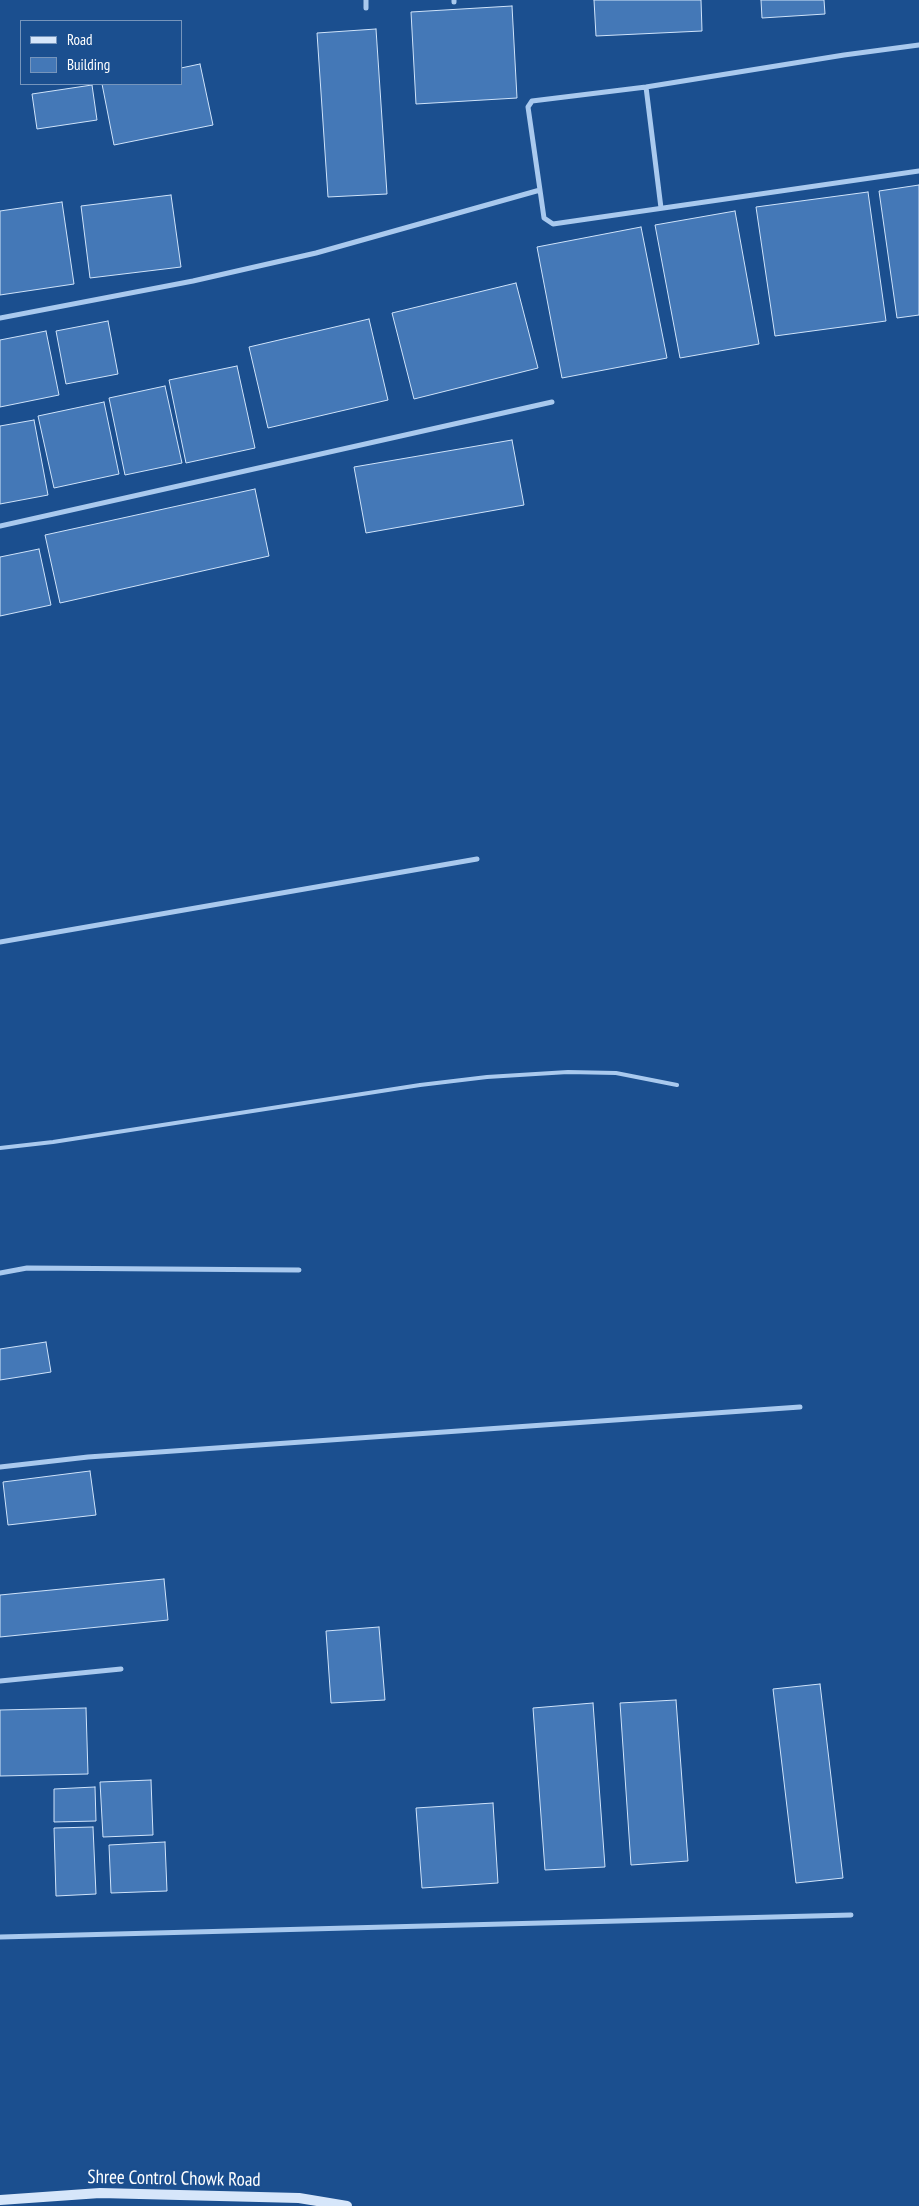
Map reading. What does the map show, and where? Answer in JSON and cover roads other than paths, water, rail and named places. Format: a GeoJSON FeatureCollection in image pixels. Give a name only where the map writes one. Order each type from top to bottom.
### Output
{"type":"FeatureCollection","features":[{"type":"Feature","properties":{"kind":"street"},"geometry":{"type":"LineString","coordinates":[[366,0],[366,8]]}},
{"type":"Feature","properties":{"kind":"street"},"geometry":{"type":"LineString","coordinates":[[919,45],[844,55],[646,87],[532,101],[528,107],[544,218],[553,224],[919,171]]}},
{"type":"Feature","properties":{"kind":"street"},"geometry":{"type":"LineString","coordinates":[[646,87],[661,208]]}},
{"type":"Feature","properties":{"kind":"street"},"geometry":{"type":"LineString","coordinates":[[0,318],[193,281],[316,252],[540,190]]}},
{"type":"Feature","properties":{"kind":"street"},"geometry":{"type":"LineString","coordinates":[[0,526],[552,402]]}},
{"type":"Feature","properties":{"kind":"street"},"geometry":{"type":"LineString","coordinates":[[0,942],[477,859]]}},
{"type":"Feature","properties":{"kind":"street"},"geometry":{"type":"LineString","coordinates":[[0,1273],[27,1268],[298,1270]]}},
{"type":"Feature","properties":{"kind":"street"},"geometry":{"type":"LineString","coordinates":[[0,1467],[97,1456],[800,1407]]}},
{"type":"Feature","properties":{"kind":"street"},"geometry":{"type":"LineString","coordinates":[[0,1681],[121,1669]]}},
{"type":"Feature","properties":{"kind":"street"},"geometry":{"type":"LineString","coordinates":[[0,1937],[851,1915]]}},
{"type":"Feature","properties":{"kind":"street","name":"Shree Control Chowk Road"},"geometry":{"type":"LineString","coordinates":[[0,2200],[100,2193],[298,2198],[347,2206]]}},
{"type":"Feature","properties":{"kind":"lane"},"geometry":{"type":"LineString","coordinates":[[0,1148],[53,1142],[420,1085],[487,1077],[568,1072],[616,1073],[677,1085]]}}]}
